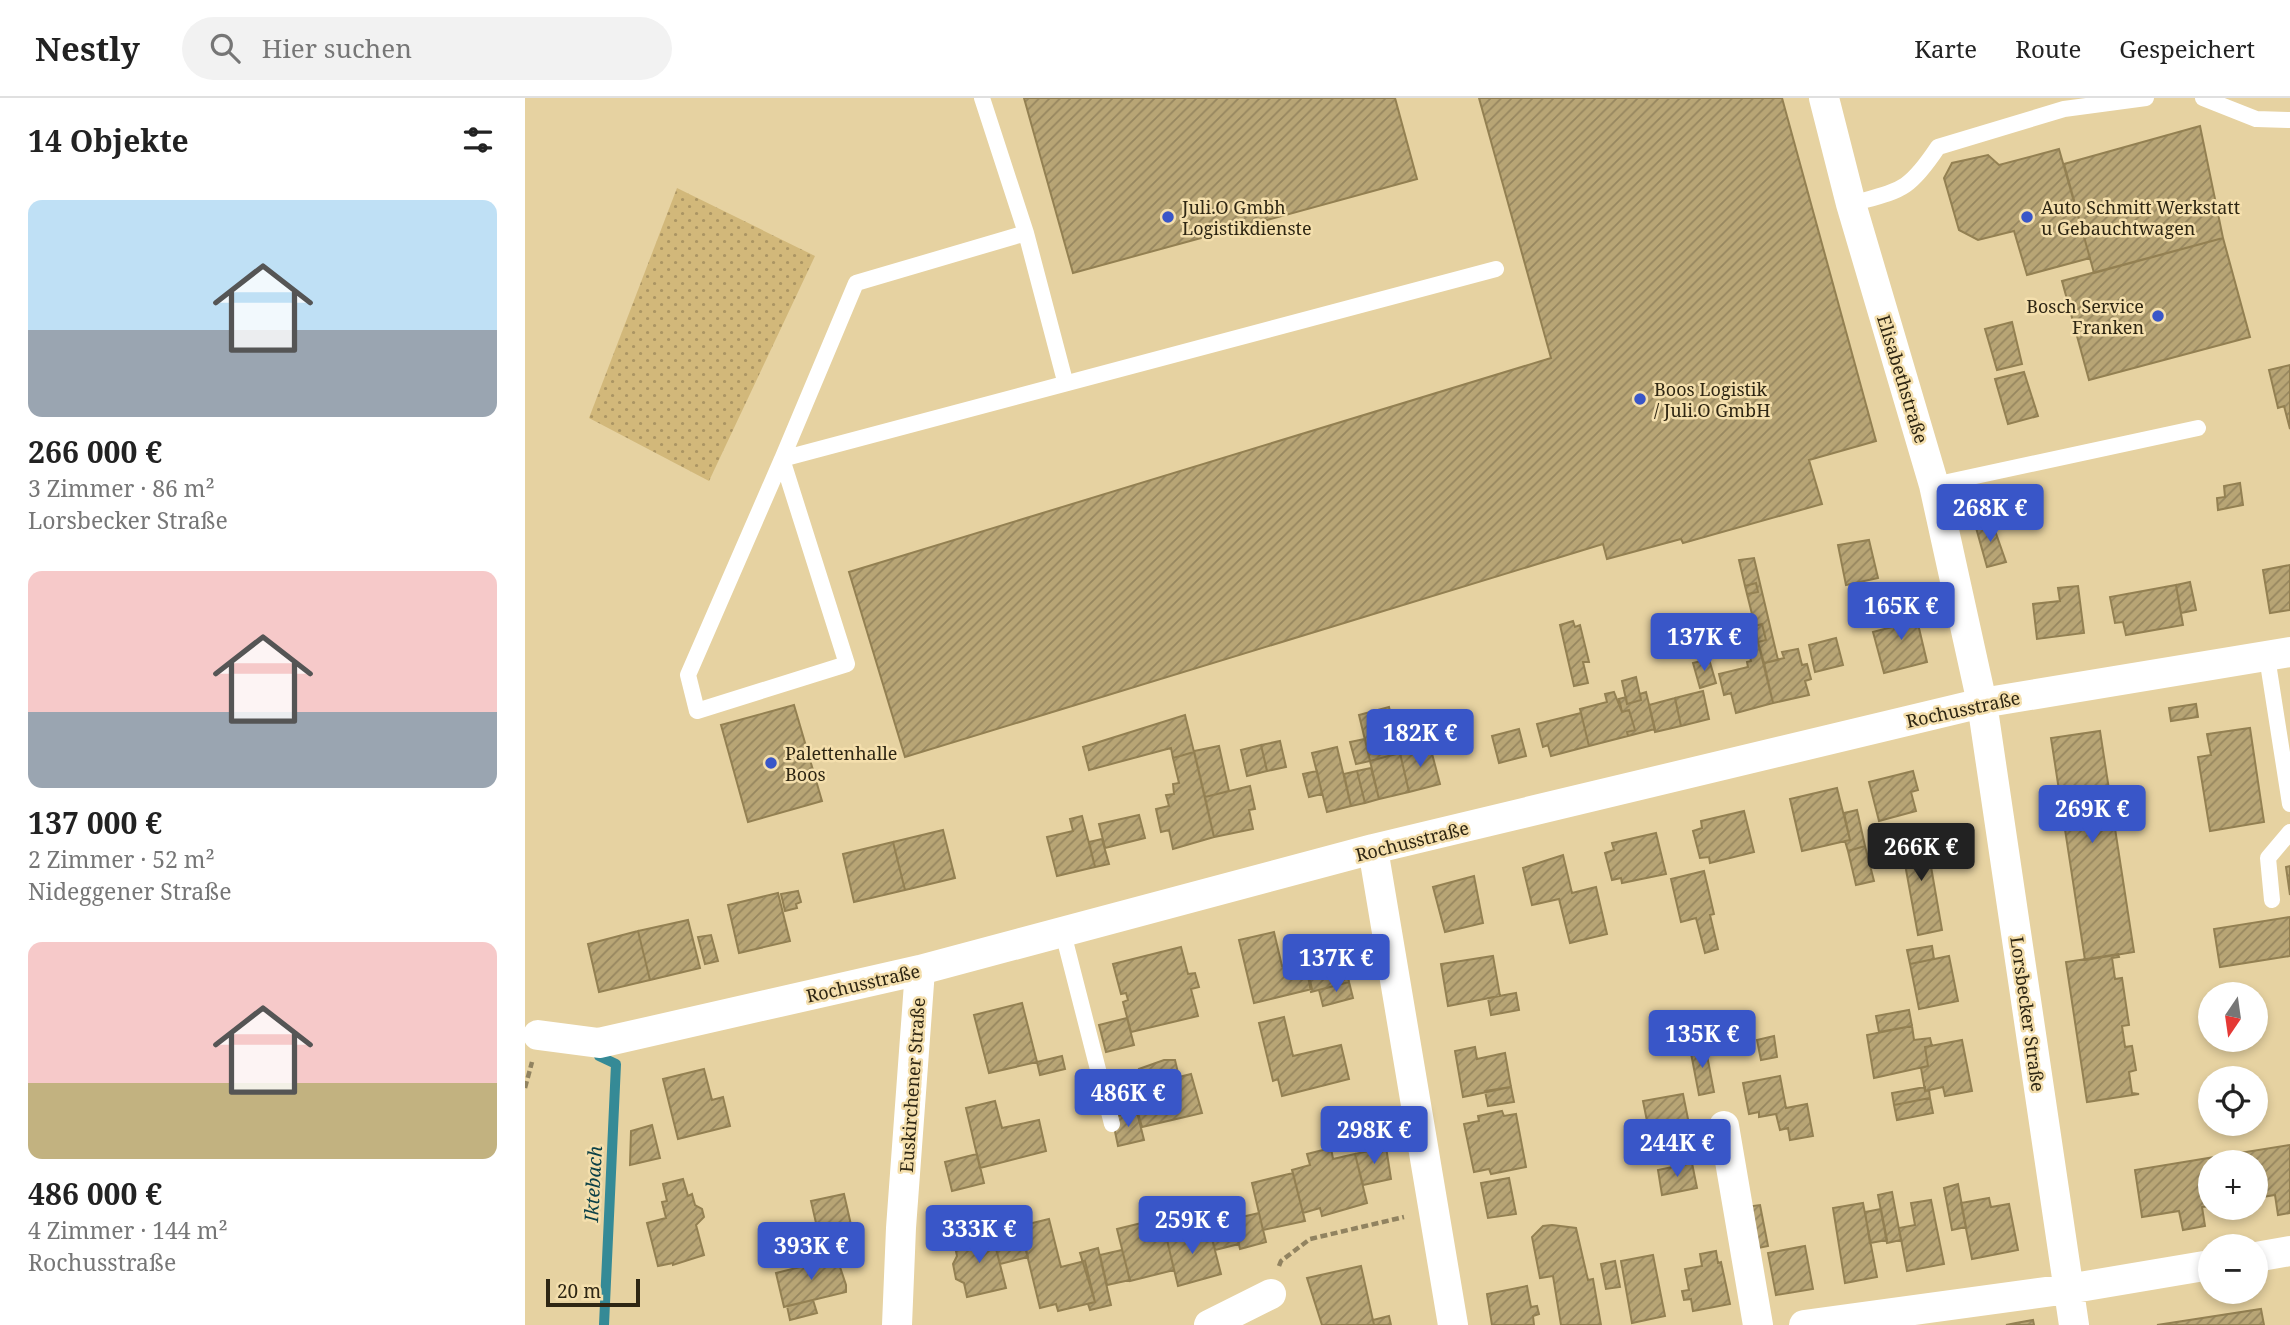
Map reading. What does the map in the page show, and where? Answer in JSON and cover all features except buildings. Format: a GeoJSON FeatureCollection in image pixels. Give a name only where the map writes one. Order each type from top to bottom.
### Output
{"type":"FeatureCollection","features":[{"type":"Feature","properties":{"kind":"street","name":"Elisabethstraße"},"geometry":{"type":"LineString","coordinates":[[1824,98],[1851,204],[1934,485],[1982,703]]}},
{"type":"Feature","properties":{"kind":"street","name":"Rochusstraße"},"geometry":{"type":"LineString","coordinates":[[538,1035],[599,1043],[920,970],[1373,849],[1982,703],[2279,654]]}},
{"type":"Feature","properties":{"kind":"street","name":"Lorsbecker Straße"},"geometry":{"type":"LineString","coordinates":[[1982,703],[2074,1325]]}},
{"type":"Feature","properties":{"kind":"street"},"geometry":{"type":"LineString","coordinates":[[1373,849],[1453,1325]]}},
{"type":"Feature","properties":{"kind":"street","name":"Euskirchener Straße"},"geometry":{"type":"LineString","coordinates":[[902,1323],[902,1214],[920,970]]}},
{"type":"Feature","properties":{"kind":"street"},"geometry":{"type":"LineString","coordinates":[[1724,1126],[1758,1325]]}},
{"type":"Feature","properties":{"kind":"street"},"geometry":{"type":"LineString","coordinates":[[2268,1255],[2290,1251]]}},
{"type":"Feature","properties":{"kind":"street"},"geometry":{"type":"LineString","coordinates":[[1804,1325],[2068,1289],[2198,1267]]}},
{"type":"Feature","properties":{"kind":"street"},"geometry":{"type":"LineString","coordinates":[[1209,1325],[1271,1294]]}},
{"type":"Feature","properties":{"kind":"lane"},"geometry":{"type":"LineString","coordinates":[[982,98],[1026,233],[1065,381]]}},
{"type":"Feature","properties":{"kind":"lane"},"geometry":{"type":"LineString","coordinates":[[1851,204],[1903,190],[1924,168],[1938,147],[2064,109],[2146,98]]}},
{"type":"Feature","properties":{"kind":"lane"},"geometry":{"type":"LineString","coordinates":[[2203,98],[2256,119],[2290,120]]}},
{"type":"Feature","properties":{"kind":"lane"},"geometry":{"type":"LineString","coordinates":[[782,459],[848,664],[697,711],[688,675],[856,283],[1026,233]]}},
{"type":"Feature","properties":{"kind":"lane"},"geometry":{"type":"LineString","coordinates":[[782,459],[1065,381],[1496,269]]}},
{"type":"Feature","properties":{"kind":"lane"},"geometry":{"type":"LineString","coordinates":[[1934,485],[2198,428]]}},
{"type":"Feature","properties":{"kind":"lane"},"geometry":{"type":"LineString","coordinates":[[2279,654],[2290,804]]}},
{"type":"Feature","properties":{"kind":"lane"},"geometry":{"type":"LineString","coordinates":[[2272,900],[2268,859],[2290,832]]}},
{"type":"Feature","properties":{"kind":"lane"},"geometry":{"type":"LineString","coordinates":[[1063,933],[1112,1124]]}},
{"type":"Feature","properties":{"kind":"path"},"geometry":{"type":"LineString","coordinates":[[1271,1294],[1281,1261],[1310,1238],[1433,1211]]}},
{"type":"Feature","properties":{"kind":"shaded area"},"geometry":{"type":"Polygon","coordinates":[[[677,188],[815,256],[709,481],[589,418],[677,188]]]}},
{"type":"Feature","properties":{"kind":"waterway","name":"Iktebach"},"geometry":{"type":"LineString","coordinates":[[599,1056],[616,1064],[604,1325]]}},
{"type":"Feature","properties":{"kind":"place","name":"Juli.O Gmbh Logistikdienste"},"geometry":{"type":"Point","coordinates":[1168,217]}},
{"type":"Feature","properties":{"kind":"place","name":"Auto Schmitt Werkstatt u Gebauchtwagen"},"geometry":{"type":"Point","coordinates":[2027,217]}},
{"type":"Feature","properties":{"kind":"place","name":"Bosch Service Franken"},"geometry":{"type":"Point","coordinates":[2158,316]}},
{"type":"Feature","properties":{"kind":"place","name":"Boos Logistik / Juli.O GmbH"},"geometry":{"type":"Point","coordinates":[1640,399]}},
{"type":"Feature","properties":{"kind":"place","name":"Palettenhalle Boos"},"geometry":{"type":"Point","coordinates":[771,763]}}]}
